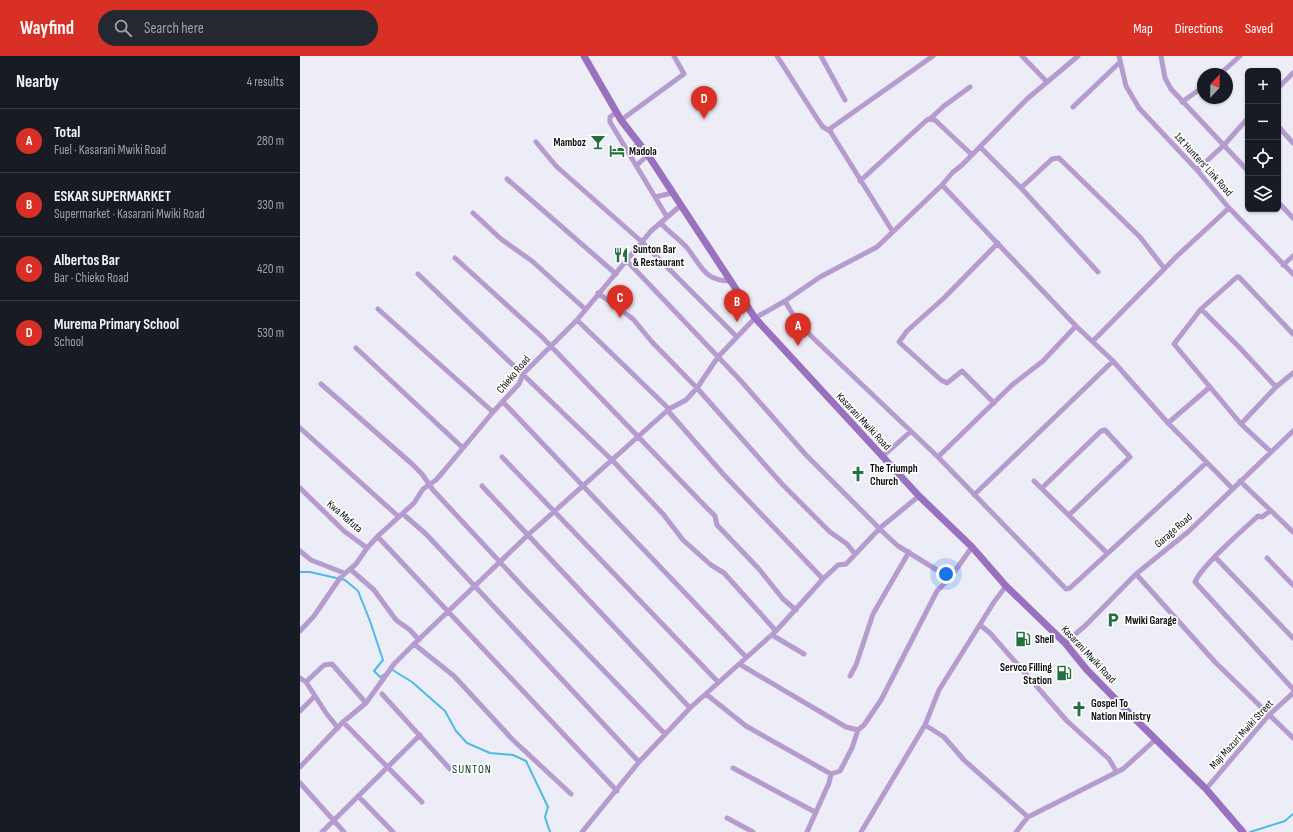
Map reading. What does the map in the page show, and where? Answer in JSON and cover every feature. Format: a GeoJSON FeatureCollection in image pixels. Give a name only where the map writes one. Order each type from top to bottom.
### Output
{"type":"FeatureCollection","features":[{"type":"Feature","properties":{"kind":"main road","name":"Kasarani Mwiki Road"},"geometry":{"type":"LineString","coordinates":[[584,56],[621,120],[648,154],[680,206],[755,318],[919,496],[972,547],[1006,586],[1064,643],[1087,670],[1155,740],[1206,789],[1242,832]]}},
{"type":"Feature","properties":{"kind":"street"},"geometry":{"type":"LineString","coordinates":[[621,120],[684,74],[674,56]]}},
{"type":"Feature","properties":{"kind":"street"},"geometry":{"type":"LineString","coordinates":[[777,56],[818,120],[823,127],[830,131],[892,232]]}},
{"type":"Feature","properties":{"kind":"street"},"geometry":{"type":"LineString","coordinates":[[821,56],[846,100]]}},
{"type":"Feature","properties":{"kind":"street"},"geometry":{"type":"LineString","coordinates":[[830,131],[831,128],[932,56]]}},
{"type":"Feature","properties":{"kind":"street"},"geometry":{"type":"LineString","coordinates":[[1022,56],[1046,82]]}},
{"type":"Feature","properties":{"kind":"street"},"geometry":{"type":"LineString","coordinates":[[300,766],[343,722],[366,703],[394,664],[501,562],[528,534],[555,512],[668,410],[686,400],[697,388],[718,357],[736,336],[755,318],[785,301],[820,278],[877,247],[942,185],[953,172],[972,155],[1027,99],[1078,56]]}},
{"type":"Feature","properties":{"kind":"street","name":"1st Hunters' Link Road"},"geometry":{"type":"LineString","coordinates":[[1119,56],[1119,63],[1131,98],[1197,170],[1229,208],[1293,274]]}},
{"type":"Feature","properties":{"kind":"street"},"geometry":{"type":"LineString","coordinates":[[1161,56],[1165,78],[1171,89],[1245,168]]}},
{"type":"Feature","properties":{"kind":"street"},"geometry":{"type":"LineString","coordinates":[[1227,68],[1240,56]]}},
{"type":"Feature","properties":{"kind":"street"},"geometry":{"type":"LineString","coordinates":[[1073,107],[1119,63]]}},
{"type":"Feature","properties":{"kind":"street"},"geometry":{"type":"LineString","coordinates":[[1281,85],[1293,73]]}},
{"type":"Feature","properties":{"kind":"street"},"geometry":{"type":"LineString","coordinates":[[860,181],[918,127],[970,87]]}},
{"type":"Feature","properties":{"kind":"street"},"geometry":{"type":"LineString","coordinates":[[1182,102],[1197,91]]}},
{"type":"Feature","properties":{"kind":"street"},"geometry":{"type":"LineString","coordinates":[[617,112],[609,119],[667,217]]}},
{"type":"Feature","properties":{"kind":"street"},"geometry":{"type":"LineString","coordinates":[[931,118],[972,155]]}},
{"type":"Feature","properties":{"kind":"street"},"geometry":{"type":"LineString","coordinates":[[1197,170],[1224,145],[1245,121]]}},
{"type":"Feature","properties":{"kind":"street"},"geometry":{"type":"LineString","coordinates":[[1281,129],[1293,143]]}},
{"type":"Feature","properties":{"kind":"street"},"geometry":{"type":"LineString","coordinates":[[536,142],[556,166],[642,242],[736,336]]}},
{"type":"Feature","properties":{"kind":"street"},"geometry":{"type":"LineString","coordinates":[[629,151],[640,144]]}},
{"type":"Feature","properties":{"kind":"street"},"geometry":{"type":"LineString","coordinates":[[980,147],[1021,188],[1098,272]]}},
{"type":"Feature","properties":{"kind":"street"},"geometry":{"type":"LineString","coordinates":[[637,165],[648,154]]}},
{"type":"Feature","properties":{"kind":"street"},"geometry":{"type":"LineString","coordinates":[[1021,188],[1052,159],[1059,158],[1140,238],[1164,268]]}},
{"type":"Feature","properties":{"kind":"street"},"geometry":{"type":"LineString","coordinates":[[507,179],[616,274]]}},
{"type":"Feature","properties":{"kind":"street"},"geometry":{"type":"LineString","coordinates":[[942,185],[1076,326],[1113,361],[1168,423],[1233,489]]}},
{"type":"Feature","properties":{"kind":"street"},"geometry":{"type":"LineString","coordinates":[[655,197],[672,193]]}},
{"type":"Feature","properties":{"kind":"street"},"geometry":{"type":"LineString","coordinates":[[1281,205],[1293,218]]}},
{"type":"Feature","properties":{"kind":"street","name":"Chieko Road"},"geometry":{"type":"LineString","coordinates":[[378,537],[401,516],[429,484],[436,480],[493,412],[519,384],[523,374],[577,320],[642,242],[680,206]]}},
{"type":"Feature","properties":{"kind":"street"},"geometry":{"type":"LineString","coordinates":[[1093,341],[1164,268],[1229,208]]}},
{"type":"Feature","properties":{"kind":"street"},"geometry":{"type":"LineString","coordinates":[[473,213],[501,239],[532,261],[585,309]]}},
{"type":"Feature","properties":{"kind":"street"},"geometry":{"type":"LineString","coordinates":[[661,223],[668,233],[688,249],[698,265],[714,279],[730,281]]}},
{"type":"Feature","properties":{"kind":"street"},"geometry":{"type":"LineString","coordinates":[[994,403],[962,371],[947,383],[941,380],[899,342],[907,331],[944,298],[998,243]]}},
{"type":"Feature","properties":{"kind":"street"},"geometry":{"type":"LineString","coordinates":[[1284,265],[1293,256]]}},
{"type":"Feature","properties":{"kind":"street"},"geometry":{"type":"LineString","coordinates":[[456,258],[551,346],[639,436],[715,516],[717,525],[759,569],[782,599],[796,610]]}},
{"type":"Feature","properties":{"kind":"street"},"geometry":{"type":"LineString","coordinates":[[627,261],[718,357],[806,455],[898,546],[950,578]]}},
{"type":"Feature","properties":{"kind":"street"},"geometry":{"type":"LineString","coordinates":[[418,274],[612,460],[663,514],[683,540],[711,565],[724,573],[774,633],[804,654]]}},
{"type":"Feature","properties":{"kind":"street"},"geometry":{"type":"LineString","coordinates":[[1271,452],[1241,424],[1174,345],[1201,309],[1236,277],[1239,277],[1293,334]]}},
{"type":"Feature","properties":{"kind":"street"},"geometry":{"type":"LineString","coordinates":[[598,293],[633,320],[652,342],[697,388],[782,484],[830,532],[847,544],[856,554]]}},
{"type":"Feature","properties":{"kind":"street"},"geometry":{"type":"LineString","coordinates":[[785,301],[792,313],[811,336],[910,432],[938,457],[1066,589],[1070,588],[1107,553],[1144,522],[1168,497],[1206,463]]}},
{"type":"Feature","properties":{"kind":"street"},"geometry":{"type":"LineString","coordinates":[[378,309],[493,412]]}},
{"type":"Feature","properties":{"kind":"street"},"geometry":{"type":"LineString","coordinates":[[1201,309],[1276,387]]}},
{"type":"Feature","properties":{"kind":"street"},"geometry":{"type":"LineString","coordinates":[[577,320],[668,410],[724,475],[823,579]]}},
{"type":"Feature","properties":{"kind":"street"},"geometry":{"type":"LineString","coordinates":[[938,457],[1012,385],[1043,361],[1076,326]]}},
{"type":"Feature","properties":{"kind":"street"},"geometry":{"type":"LineString","coordinates":[[356,348],[463,448]]}},
{"type":"Feature","properties":{"kind":"street"},"geometry":{"type":"LineString","coordinates":[[974,495],[1113,361]]}},
{"type":"Feature","properties":{"kind":"street"},"geometry":{"type":"LineString","coordinates":[[1241,424],[1276,387],[1293,373]]}},
{"type":"Feature","properties":{"kind":"street"},"geometry":{"type":"LineString","coordinates":[[321,384],[412,464],[524,588],[665,734]]}},
{"type":"Feature","properties":{"kind":"street"},"geometry":{"type":"LineString","coordinates":[[1168,423],[1210,387]]}},
{"type":"Feature","properties":{"kind":"street"},"geometry":{"type":"LineString","coordinates":[[503,402],[746,657]]}},
{"type":"Feature","properties":{"kind":"street"},"geometry":{"type":"LineString","coordinates":[[300,428],[401,516],[426,534],[639,762]]}},
{"type":"Feature","properties":{"kind":"street"},"geometry":{"type":"LineString","coordinates":[[1042,488],[1101,431],[1105,430],[1130,457],[1070,515]]}},
{"type":"Feature","properties":{"kind":"street","name":"Garage Road"},"geometry":{"type":"LineString","coordinates":[[1064,643],[1086,625],[1136,574],[1188,532],[1293,431]]}},
{"type":"Feature","properties":{"kind":"street"},"geometry":{"type":"LineString","coordinates":[[882,457],[910,432]]}},
{"type":"Feature","properties":{"kind":"street"},"geometry":{"type":"LineString","coordinates":[[502,457],[718,682]]}},
{"type":"Feature","properties":{"kind":"street"},"geometry":{"type":"LineString","coordinates":[[1034,481],[1107,553]]}},
{"type":"Feature","properties":{"kind":"street"},"geometry":{"type":"LineString","coordinates":[[1240,481],[1293,532]]}},
{"type":"Feature","properties":{"kind":"street"},"geometry":{"type":"LineString","coordinates":[[482,486],[690,708]]}},
{"type":"Feature","properties":{"kind":"street","name":"Kwa Mafuta"},"geometry":{"type":"LineString","coordinates":[[300,488],[344,530],[367,548],[378,537]]}},
{"type":"Feature","properties":{"kind":"street"},"geometry":{"type":"LineString","coordinates":[[582,832],[617,791],[639,762],[690,708],[774,633],[823,579],[838,565],[846,564],[880,528],[919,496]]}},
{"type":"Feature","properties":{"kind":"street"},"geometry":{"type":"LineString","coordinates":[[1270,511],[1262,517],[1258,516],[1215,557],[1196,579],[1196,585],[1293,689]]}},
{"type":"Feature","properties":{"kind":"street"},"geometry":{"type":"LineString","coordinates":[[378,537],[617,791]]}},
{"type":"Feature","properties":{"kind":"street"},"geometry":{"type":"LineString","coordinates":[[706,694],[746,726],[831,774],[840,771],[852,748],[858,730],[864,725],[880,700],[937,591],[950,578],[972,547]]}},
{"type":"Feature","properties":{"kind":"street"},"geometry":{"type":"LineString","coordinates":[[301,627],[314,616],[344,573],[356,564],[367,548]]}},
{"type":"Feature","properties":{"kind":"street"},"geometry":{"type":"LineString","coordinates":[[300,551],[311,560],[344,573]]}},
{"type":"Feature","properties":{"kind":"street"},"geometry":{"type":"LineString","coordinates":[[850,676],[856,665],[873,614],[909,552]]}},
{"type":"Feature","properties":{"kind":"street"},"geometry":{"type":"LineString","coordinates":[[1215,557],[1293,638]]}},
{"type":"Feature","properties":{"kind":"street"},"geometry":{"type":"LineString","coordinates":[[1267,558],[1293,585]]}},
{"type":"Feature","properties":{"kind":"street"},"geometry":{"type":"LineString","coordinates":[[350,569],[374,590],[396,620],[410,630],[419,640]]}},
{"type":"Feature","properties":{"kind":"street"},"geometry":{"type":"LineString","coordinates":[[1136,574],[1215,662],[1293,738]]}},
{"type":"Feature","properties":{"kind":"street"},"geometry":{"type":"LineString","coordinates":[[861,832],[925,725],[939,690],[1006,586]]}},
{"type":"Feature","properties":{"kind":"street"},"geometry":{"type":"LineString","coordinates":[[980,625],[990,633],[1067,721],[1109,759],[1116,771]]}},
{"type":"Feature","properties":{"kind":"street"},"geometry":{"type":"LineString","coordinates":[[414,644],[454,676],[513,740],[570,794]]}},
{"type":"Feature","properties":{"kind":"street"},"geometry":{"type":"LineString","coordinates":[[306,682],[324,665],[332,664],[366,703]]}},
{"type":"Feature","properties":{"kind":"street"},"geometry":{"type":"LineString","coordinates":[[741,664],[846,727],[858,730]]}},
{"type":"Feature","properties":{"kind":"street"},"geometry":{"type":"LineString","coordinates":[[300,678],[306,682],[314,697],[338,728]]}},
{"type":"Feature","properties":{"kind":"street","name":"Maji Mazuri Mwiki Street"},"geometry":{"type":"LineString","coordinates":[[1206,789],[1270,715],[1293,693]]}},
{"type":"Feature","properties":{"kind":"street"},"geometry":{"type":"LineString","coordinates":[[382,694],[450,770]]}},
{"type":"Feature","properties":{"kind":"street"},"geometry":{"type":"LineString","coordinates":[[300,711],[314,697]]}},
{"type":"Feature","properties":{"kind":"street"},"geometry":{"type":"LineString","coordinates":[[343,722],[422,802]]}},
{"type":"Feature","properties":{"kind":"street"},"geometry":{"type":"LineString","coordinates":[[925,725],[944,737],[964,760],[1028,817]]}},
{"type":"Feature","properties":{"kind":"street"},"geometry":{"type":"LineString","coordinates":[[322,832],[420,736]]}},
{"type":"Feature","properties":{"kind":"street"},"geometry":{"type":"LineString","coordinates":[[1016,832],[1028,817],[1127,766],[1155,740]]}},
{"type":"Feature","properties":{"kind":"street"},"geometry":{"type":"LineString","coordinates":[[733,768],[815,812]]}},
{"type":"Feature","properties":{"kind":"street"},"geometry":{"type":"LineString","coordinates":[[807,832],[829,783],[831,774]]}},
{"type":"Feature","properties":{"kind":"street"},"geometry":{"type":"LineString","coordinates":[[300,783],[344,832]]}},
{"type":"Feature","properties":{"kind":"street"},"geometry":{"type":"LineString","coordinates":[[358,796],[393,832]]}},
{"type":"Feature","properties":{"kind":"street"},"geometry":{"type":"LineString","coordinates":[[727,818],[754,832]]}},
{"type":"Feature","properties":{"kind":"waterway"},"geometry":{"type":"LineString","coordinates":[[300,572],[310,572],[345,580],[358,591],[383,660],[374,671],[380,677],[385,674]]}},
{"type":"Feature","properties":{"kind":"waterway"},"geometry":{"type":"LineString","coordinates":[[391,669],[412,682],[445,711],[456,731],[467,743],[490,753],[513,755],[526,761],[548,807],[545,817],[550,832]]}},
{"type":"Feature","properties":{"kind":"waterway"},"geometry":{"type":"LineString","coordinates":[[1250,832],[1285,821],[1293,814]]}},
{"type":"Feature","properties":{"kind":"place","name":"Murema Primary School"},"geometry":{"type":"Point","coordinates":[704,119]}},
{"type":"Feature","properties":{"kind":"place","name":"Mamboz"},"geometry":{"type":"Point","coordinates":[598,142]}},
{"type":"Feature","properties":{"kind":"place","name":"Madola"},"geometry":{"type":"Point","coordinates":[617,151]}},
{"type":"Feature","properties":{"kind":"place","name":"Sunton Bar & Restaurant"},"geometry":{"type":"Point","coordinates":[621,255]}},
{"type":"Feature","properties":{"kind":"place","name":"Albertos Bar"},"geometry":{"type":"Point","coordinates":[620,318]}},
{"type":"Feature","properties":{"kind":"place","name":"ESKAR SUPERMARKET"},"geometry":{"type":"Point","coordinates":[737,322]}},
{"type":"Feature","properties":{"kind":"place","name":"Total"},"geometry":{"type":"Point","coordinates":[798,346]}},
{"type":"Feature","properties":{"kind":"place","name":"The Triumph Church"},"geometry":{"type":"Point","coordinates":[858,474]}},
{"type":"Feature","properties":{"kind":"place","name":"Mwiki Garage"},"geometry":{"type":"Point","coordinates":[1113,620]}},
{"type":"Feature","properties":{"kind":"place","name":"Shell"},"geometry":{"type":"Point","coordinates":[1023,639]}},
{"type":"Feature","properties":{"kind":"place","name":"Servco Filling Station"},"geometry":{"type":"Point","coordinates":[1064,673]}},
{"type":"Feature","properties":{"kind":"place","name":"Gospel To Nation Ministry"},"geometry":{"type":"Point","coordinates":[1079,709]}},
{"type":"Feature","properties":{"kind":"district","name":"SUNTON"},"geometry":{"type":"Point","coordinates":[472,769]}}]}
